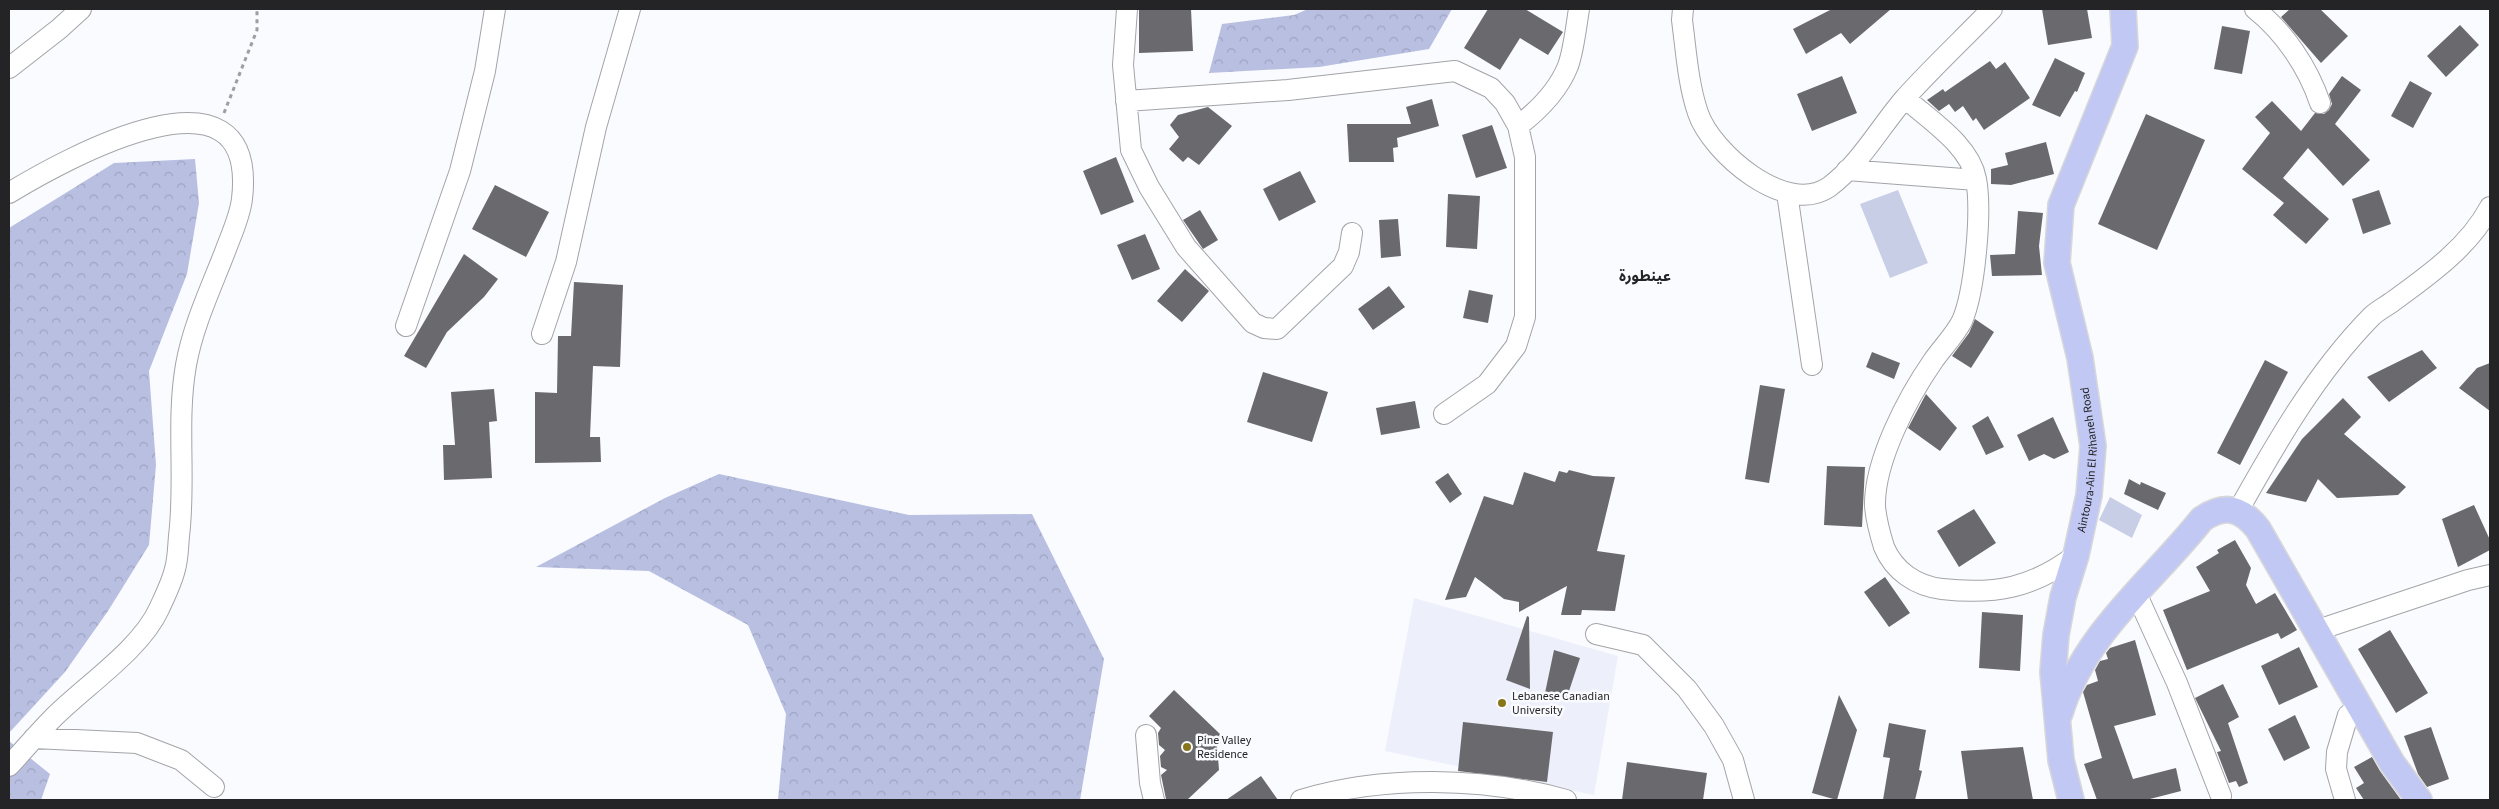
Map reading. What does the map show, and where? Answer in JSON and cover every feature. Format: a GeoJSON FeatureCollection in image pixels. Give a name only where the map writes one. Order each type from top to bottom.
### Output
{"type":"FeatureCollection","features":[{"type":"Feature","properties":{"kind":"main road","name":"Aintoura-Ain El Rihaneh Road"},"geometry":{"type":"LineString","coordinates":[[2071,800],[2061,760],[2053,672],[2056,635],[2063,597],[2076,555],[2089,495],[2093,446],[2080,358],[2057,264],[2061,205],[2125,46],[2123,9]]}},
{"type":"Feature","properties":{"kind":"main road"},"geometry":{"type":"LineString","coordinates":[[2057,722],[2064,697],[2089,650],[2136,593],[2202,519],[2212,512],[2225,509],[2238,511],[2249,517],[2258,529],[2318,630],[2392,763],[2419,800]]}},
{"type":"Feature","properties":{"kind":"street"},"geometry":{"type":"LineString","coordinates":[[9,68],[59,29],[81,9]]}},
{"type":"Feature","properties":{"kind":"street"},"geometry":{"type":"LineString","coordinates":[[406,326],[460,171],[485,71],[494,9]]}},
{"type":"Feature","properties":{"kind":"street"},"geometry":{"type":"LineString","coordinates":[[542,334],[566,262],[596,127],[630,9]]}},
{"type":"Feature","properties":{"kind":"street"},"geometry":{"type":"LineString","coordinates":[[1127,9],[1123,57],[1131,150],[1149,187],[1186,247],[1253,323],[1264,328],[1277,329],[1343,266],[1349,252],[1352,233]]}},
{"type":"Feature","properties":{"kind":"street"},"geometry":{"type":"LineString","coordinates":[[1518,126],[1538,110],[1552,94],[1568,66],[1580,9]]}},
{"type":"Feature","properties":{"kind":"street"},"geometry":{"type":"LineString","coordinates":[[1683,9],[1682,20],[1698,114],[1721,148],[1736,164],[1771,187],[1787,193],[1808,194],[1827,188],[1847,170],[1905,98],[1992,9]]}},
{"type":"Feature","properties":{"kind":"street"},"geometry":{"type":"LineString","coordinates":[[2255,9],[2281,35],[2303,65],[2313,83],[2320,103]]}},
{"type":"Feature","properties":{"kind":"street"},"geometry":{"type":"LineString","coordinates":[[1126,101],[1288,90],[1455,71],[1491,88],[1505,103],[1518,126],[1525,157],[1525,317],[1516,346],[1486,384],[1444,414]]}},
{"type":"Feature","properties":{"kind":"street"},"geometry":{"type":"LineString","coordinates":[[1905,98],[1954,141],[1971,164],[1976,180],[1976,246],[1972,287],[1961,323],[1933,361],[1910,398],[1893,432],[1882,465],[1875,505],[1879,531],[1886,552],[1895,566],[1910,579],[1929,588],[1961,591],[2003,589],[2034,582],[2056,571],[2076,555]]}},
{"type":"Feature","properties":{"kind":"street"},"geometry":{"type":"LineString","coordinates":[[9,194],[44,172],[128,133],[192,122],[212,126],[228,136],[240,158],[242,199],[236,221],[195,330],[186,361],[180,417],[182,510],[175,568],[158,612],[140,636],[114,663],[53,717],[9,766]]}},
{"type":"Feature","properties":{"kind":"street"},"geometry":{"type":"LineString","coordinates":[[1847,170],[1976,180]]}},
{"type":"Feature","properties":{"kind":"street"},"geometry":{"type":"LineString","coordinates":[[1787,193],[1812,365]]}},
{"type":"Feature","properties":{"kind":"street"},"geometry":{"type":"LineString","coordinates":[[2238,511],[2265,462],[2315,384],[2356,332],[2373,314],[2456,251],[2472,234],[2490,208]]}},
{"type":"Feature","properties":{"kind":"street"},"geometry":{"type":"LineString","coordinates":[[2318,630],[2468,580],[2490,575]]}},
{"type":"Feature","properties":{"kind":"street"},"geometry":{"type":"LineString","coordinates":[[2136,593],[2177,683],[2221,796]]}},
{"type":"Feature","properties":{"kind":"street"},"geometry":{"type":"LineString","coordinates":[[1596,634],[1643,645],[1687,689],[1714,726],[1733,760],[1744,800]]}},
{"type":"Feature","properties":{"kind":"street"},"geometry":{"type":"LineString","coordinates":[[2345,800],[2336,769],[2336,752],[2348,715],[2361,707]]}},
{"type":"Feature","properties":{"kind":"street"},"geometry":{"type":"LineString","coordinates":[[1146,735],[1150,783],[1154,800]]}},
{"type":"Feature","properties":{"kind":"street"},"geometry":{"type":"LineString","coordinates":[[34,738],[137,742],[181,760],[214,787]]}},
{"type":"Feature","properties":{"kind":"street"},"geometry":{"type":"LineString","coordinates":[[1301,800],[1331,791],[1378,784],[1434,782],[1517,790],[1566,800]]}},
{"type":"Feature","properties":{"kind":"path"},"geometry":{"type":"LineString","coordinates":[[218,130],[256,30],[257,9]]}},
{"type":"Feature","properties":{"kind":"shaded area"},"geometry":{"type":"Polygon","coordinates":[[[1898,190],[1928,263],[1890,278],[1860,204],[1898,190]]]}},
{"type":"Feature","properties":{"kind":"shaded area"},"geometry":{"type":"Polygon","coordinates":[[[2110,497],[2142,515],[2132,538],[2099,520],[2110,497]]]}},
{"type":"Feature","properties":{"kind":"shaded area","name":"Lebanese Canadian University"},"geometry":{"type":"Polygon","coordinates":[[[1414,598],[1618,656],[1594,795],[1385,751],[1414,598]]]}},
{"type":"Feature","properties":{"kind":"green space"},"geometry":{"type":"Polygon","coordinates":[[[1308,9],[1452,9],[1429,49],[1319,67],[1209,73],[1222,24],[1294,15],[1308,9]]]}},
{"type":"Feature","properties":{"kind":"green space"},"geometry":{"type":"Polygon","coordinates":[[[195,159],[199,203],[187,274],[149,371],[156,465],[149,545],[108,611],[65,672],[9,733],[9,228],[114,163],[195,159]]]}},
{"type":"Feature","properties":{"kind":"green space"},"geometry":{"type":"Polygon","coordinates":[[[719,474],[909,515],[1032,514],[1104,659],[1080,800],[778,800],[786,714],[748,625],[649,571],[536,567],[665,498],[719,474]]]}},
{"type":"Feature","properties":{"kind":"green space"},"geometry":{"type":"Polygon","coordinates":[[[9,741],[50,774],[41,800],[9,800],[9,741]]]}},
{"type":"Feature","properties":{"kind":"building"},"geometry":{"type":"Polygon","coordinates":[[[1139,9],[1191,9],[1193,51],[1139,53],[1139,9]]]}},
{"type":"Feature","properties":{"kind":"building"},"geometry":{"type":"Polygon","coordinates":[[[1488,9],[1525,9],[1563,32],[1548,55],[1520,38],[1500,70],[1464,48],[1488,9]]]}},
{"type":"Feature","properties":{"kind":"building"},"geometry":{"type":"Polygon","coordinates":[[[1832,9],[1891,9],[1850,44],[1841,33],[1806,54],[1793,29],[1832,9]]]}},
{"type":"Feature","properties":{"kind":"building"},"geometry":{"type":"Polygon","coordinates":[[[2042,9],[2087,9],[2092,38],[2048,45],[2042,9]]]}},
{"type":"Feature","properties":{"kind":"building"},"geometry":{"type":"Polygon","coordinates":[[[2290,9],[2320,9],[2348,36],[2321,63],[2281,17],[2290,9]]]}},
{"type":"Feature","properties":{"kind":"building"},"geometry":{"type":"Polygon","coordinates":[[[2460,25],[2479,45],[2446,77],[2427,56],[2460,25]]]}},
{"type":"Feature","properties":{"kind":"building"},"geometry":{"type":"Polygon","coordinates":[[[2222,26],[2250,31],[2242,74],[2214,69],[2222,26]]]}},
{"type":"Feature","properties":{"kind":"building"},"geometry":{"type":"Polygon","coordinates":[[[2055,58],[2085,73],[2077,92],[2075,91],[2060,117],[2032,105],[2055,58]]]}},
{"type":"Feature","properties":{"kind":"building"},"geometry":{"type":"Polygon","coordinates":[[[1990,61],[1996,69],[2005,62],[2030,98],[1984,130],[1976,118],[1973,121],[1963,106],[1955,112],[1949,104],[1939,111],[1927,100],[1943,89],[1945,92],[1990,61]]]}},
{"type":"Feature","properties":{"kind":"building"},"geometry":{"type":"Polygon","coordinates":[[[1842,76],[1857,113],[1812,131],[1797,94],[1842,76]]]}},
{"type":"Feature","properties":{"kind":"building"},"geometry":{"type":"Polygon","coordinates":[[[2342,76],[2361,90],[2335,124],[2370,160],[2343,186],[2308,148],[2283,178],[2329,219],[2306,244],[2273,215],[2284,203],[2242,169],[2270,133],[2255,117],[2272,101],[2301,131],[2315,113],[2324,114],[2329,110],[2332,104],[2329,94],[2342,76]]]}},
{"type":"Feature","properties":{"kind":"building"},"geometry":{"type":"Polygon","coordinates":[[[2410,81],[2432,93],[2413,128],[2391,116],[2410,81]]]}},
{"type":"Feature","properties":{"kind":"building"},"geometry":{"type":"Polygon","coordinates":[[[1432,99],[1439,126],[1397,138],[1398,147],[1393,148],[1394,162],[1349,162],[1347,124],[1411,124],[1406,107],[1432,99]]]}},
{"type":"Feature","properties":{"kind":"building"},"geometry":{"type":"Polygon","coordinates":[[[1208,107],[1232,126],[1199,165],[1188,157],[1183,162],[1169,149],[1179,137],[1170,125],[1178,115],[1208,107]]]}},
{"type":"Feature","properties":{"kind":"building"},"geometry":{"type":"Polygon","coordinates":[[[2146,114],[2205,140],[2157,250],[2098,224],[2146,114]]]}},
{"type":"Feature","properties":{"kind":"building"},"geometry":{"type":"Polygon","coordinates":[[[1492,125],[1507,168],[1476,178],[1462,135],[1492,125]]]}},
{"type":"Feature","properties":{"kind":"building"},"geometry":{"type":"Polygon","coordinates":[[[2046,142],[2054,174],[2011,185],[1991,184],[1991,169],[2008,165],[2005,153],[2046,142]]]}},
{"type":"Feature","properties":{"kind":"building"},"geometry":{"type":"Polygon","coordinates":[[[1116,157],[1134,202],[1101,215],[1083,171],[1116,157]]]}},
{"type":"Feature","properties":{"kind":"building"},"geometry":{"type":"Polygon","coordinates":[[[1300,171],[1316,202],[1279,221],[1263,189],[1300,171]]]}},
{"type":"Feature","properties":{"kind":"building"},"geometry":{"type":"Polygon","coordinates":[[[495,185],[549,212],[526,257],[472,229],[495,185]]]}},
{"type":"Feature","properties":{"kind":"building"},"geometry":{"type":"Polygon","coordinates":[[[2379,190],[2391,224],[2363,234],[2352,199],[2379,190]]]}},
{"type":"Feature","properties":{"kind":"building"},"geometry":{"type":"Polygon","coordinates":[[[1448,194],[1480,196],[1477,249],[1446,247],[1448,194]]]}},
{"type":"Feature","properties":{"kind":"building"},"geometry":{"type":"Polygon","coordinates":[[[1200,210],[1218,240],[1203,249],[1183,220],[1200,210]]]}},
{"type":"Feature","properties":{"kind":"building"},"geometry":{"type":"Polygon","coordinates":[[[2018,211],[2043,213],[2039,246],[2042,275],[1992,276],[1990,255],[2015,254],[2018,211]]]}},
{"type":"Feature","properties":{"kind":"building"},"geometry":{"type":"Polygon","coordinates":[[[1398,219],[1401,256],[1381,258],[1379,220],[1398,219]]]}},
{"type":"Feature","properties":{"kind":"building"},"geometry":{"type":"Polygon","coordinates":[[[1145,234],[1160,269],[1132,280],[1117,245],[1145,234]]]}},
{"type":"Feature","properties":{"kind":"building"},"geometry":{"type":"Polygon","coordinates":[[[464,254],[498,279],[484,297],[447,332],[426,368],[404,356],[464,254]]]}},
{"type":"Feature","properties":{"kind":"building"},"geometry":{"type":"Polygon","coordinates":[[[1185,269],[1209,291],[1182,322],[1157,301],[1185,269]]]}},
{"type":"Feature","properties":{"kind":"building"},"geometry":{"type":"Polygon","coordinates":[[[574,282],[623,285],[620,367],[593,366],[590,437],[600,437],[601,462],[535,463],[535,392],[557,393],[558,336],[571,336],[574,282]]]}},
{"type":"Feature","properties":{"kind":"building"},"geometry":{"type":"Polygon","coordinates":[[[1389,286],[1405,307],[1373,330],[1358,309],[1389,286]]]}},
{"type":"Feature","properties":{"kind":"building"},"geometry":{"type":"Polygon","coordinates":[[[1469,290],[1493,295],[1488,323],[1463,318],[1469,290]]]}},
{"type":"Feature","properties":{"kind":"building"},"geometry":{"type":"Polygon","coordinates":[[[1975,319],[1994,332],[1971,368],[1952,356],[1969,333],[1975,319]]]}},
{"type":"Feature","properties":{"kind":"building"},"geometry":{"type":"Polygon","coordinates":[[[2422,350],[2437,368],[2389,402],[2367,377],[2422,350]]]}},
{"type":"Feature","properties":{"kind":"building"},"geometry":{"type":"Polygon","coordinates":[[[1872,352],[1900,363],[1894,379],[1866,367],[1872,352]]]}},
{"type":"Feature","properties":{"kind":"building"},"geometry":{"type":"Polygon","coordinates":[[[2265,360],[2288,372],[2240,465],[2217,453],[2265,360]]]}},
{"type":"Feature","properties":{"kind":"building"},"geometry":{"type":"Polygon","coordinates":[[[2490,363],[2490,411],[2459,388],[2477,368],[2490,363]]]}},
{"type":"Feature","properties":{"kind":"building"},"geometry":{"type":"Polygon","coordinates":[[[1263,372],[1328,392],[1312,442],[1247,422],[1263,372]]]}},
{"type":"Feature","properties":{"kind":"building"},"geometry":{"type":"Polygon","coordinates":[[[1760,385],[1785,389],[1769,483],[1745,479],[1760,385]]]}},
{"type":"Feature","properties":{"kind":"building"},"geometry":{"type":"Polygon","coordinates":[[[494,389],[497,421],[489,422],[492,478],[444,480],[443,445],[455,445],[451,392],[494,389]]]}},
{"type":"Feature","properties":{"kind":"building"},"geometry":{"type":"Polygon","coordinates":[[[1926,394],[1957,428],[1940,451],[1908,428],[1926,394]]]}},
{"type":"Feature","properties":{"kind":"building"},"geometry":{"type":"Polygon","coordinates":[[[2343,398],[2361,417],[2344,434],[2406,487],[2398,495],[2337,498],[2318,479],[2306,502],[2266,493],[2302,439],[2343,398]]]}},
{"type":"Feature","properties":{"kind":"building"},"geometry":{"type":"Polygon","coordinates":[[[1415,401],[1420,428],[1381,435],[1376,408],[1415,401]]]}},
{"type":"Feature","properties":{"kind":"building"},"geometry":{"type":"Polygon","coordinates":[[[1988,416],[2004,447],[1986,455],[1972,426],[1988,416]]]}},
{"type":"Feature","properties":{"kind":"building"},"geometry":{"type":"Polygon","coordinates":[[[2053,417],[2069,452],[2054,459],[2044,454],[2029,461],[2017,435],[2053,417]]]}},
{"type":"Feature","properties":{"kind":"building"},"geometry":{"type":"Polygon","coordinates":[[[1827,466],[1865,467],[1862,527],[1824,525],[1827,466]]]}},
{"type":"Feature","properties":{"kind":"building"},"geometry":{"type":"Polygon","coordinates":[[[1569,470],[1593,476],[1615,477],[1597,551],[1625,555],[1615,611],[1582,610],[1581,615],[1561,615],[1567,586],[1519,612],[1519,602],[1504,599],[1475,577],[1466,597],[1445,600],[1484,496],[1513,505],[1524,472],[1555,482],[1559,471],[1567,473],[1569,470]]]}},
{"type":"Feature","properties":{"kind":"building"},"geometry":{"type":"Polygon","coordinates":[[[1448,473],[1462,494],[1450,503],[1435,482],[1448,473]]]}},
{"type":"Feature","properties":{"kind":"building"},"geometry":{"type":"Polygon","coordinates":[[[2129,479],[2140,485],[2141,482],[2166,493],[2158,510],[2124,494],[2129,479]]]}},
{"type":"Feature","properties":{"kind":"building"},"geometry":{"type":"Polygon","coordinates":[[[2474,505],[2490,540],[2490,550],[2458,567],[2442,519],[2474,505]]]}},
{"type":"Feature","properties":{"kind":"building"},"geometry":{"type":"Polygon","coordinates":[[[1974,509],[1996,543],[1959,567],[1937,531],[1974,509]]]}},
{"type":"Feature","properties":{"kind":"building"},"geometry":{"type":"Polygon","coordinates":[[[2235,540],[2251,568],[2246,585],[2256,604],[2275,593],[2297,630],[2281,639],[2278,633],[2187,670],[2163,610],[2210,591],[2196,567],[2219,553],[2217,550],[2235,540]]]}},
{"type":"Feature","properties":{"kind":"building"},"geometry":{"type":"Polygon","coordinates":[[[1885,577],[1910,613],[1889,627],[1864,592],[1885,577]]]}},
{"type":"Feature","properties":{"kind":"building"},"geometry":{"type":"Polygon","coordinates":[[[1982,612],[2023,615],[2020,671],[1979,668],[1982,612]]]}},
{"type":"Feature","properties":{"kind":"building"},"geometry":{"type":"Polygon","coordinates":[[[1527,616],[1529,617],[1530,689],[1506,680],[1527,616]]]}},
{"type":"Feature","properties":{"kind":"building"},"geometry":{"type":"Polygon","coordinates":[[[2390,630],[2428,693],[2396,713],[2358,649],[2390,630]]]}},
{"type":"Feature","properties":{"kind":"building"},"geometry":{"type":"Polygon","coordinates":[[[2135,640],[2156,715],[2114,726],[2133,779],[2176,768],[2181,791],[2146,800],[2097,800],[2084,764],[2102,758],[2083,692],[2087,685],[2098,681],[2095,670],[2100,661],[2108,659],[2106,653],[2110,648],[2135,640]]]}},
{"type":"Feature","properties":{"kind":"building"},"geometry":{"type":"Polygon","coordinates":[[[2299,647],[2318,687],[2279,705],[2261,666],[2299,647]]]}},
{"type":"Feature","properties":{"kind":"building"},"geometry":{"type":"Polygon","coordinates":[[[1554,650],[1580,658],[1566,700],[1545,693],[1554,650]]]}},
{"type":"Feature","properties":{"kind":"building"},"geometry":{"type":"Polygon","coordinates":[[[2223,684],[2239,717],[2228,723],[2248,783],[2239,787],[2236,781],[2229,783],[2217,752],[2221,751],[2195,698],[2223,684]]]}},
{"type":"Feature","properties":{"kind":"building","name":"Pine Valley Residence"},"geometry":{"type":"Polygon","coordinates":[[[1174,690],[1220,734],[1221,744],[1217,745],[1219,770],[1187,800],[1166,799],[1161,775],[1167,770],[1161,767],[1160,756],[1165,750],[1159,745],[1158,733],[1161,728],[1149,716],[1174,690]]]}},
{"type":"Feature","properties":{"kind":"building"},"geometry":{"type":"Polygon","coordinates":[[[1839,695],[1857,730],[1837,800],[1812,793],[1839,695]]]}},
{"type":"Feature","properties":{"kind":"building"},"geometry":{"type":"Polygon","coordinates":[[[2295,715],[2310,748],[2284,761],[2268,729],[2295,715]]]}},
{"type":"Feature","properties":{"kind":"building"},"geometry":{"type":"Polygon","coordinates":[[[1463,722],[1553,732],[1547,782],[1458,771],[1463,722]]]}},
{"type":"Feature","properties":{"kind":"building"},"geometry":{"type":"Polygon","coordinates":[[[1889,723],[1926,730],[1919,770],[1922,771],[1915,800],[1883,800],[1890,758],[1883,757],[1889,723]]]}},
{"type":"Feature","properties":{"kind":"building"},"geometry":{"type":"Polygon","coordinates":[[[2431,727],[2449,779],[2427,787],[2418,774],[2404,736],[2431,727]]]}},
{"type":"Feature","properties":{"kind":"building"},"geometry":{"type":"Polygon","coordinates":[[[2023,747],[2033,800],[1968,800],[1961,751],[2023,747]]]}},
{"type":"Feature","properties":{"kind":"building"},"geometry":{"type":"Polygon","coordinates":[[[2372,757],[2401,800],[2364,800],[2356,788],[2364,783],[2354,767],[2372,757]]]}},
{"type":"Feature","properties":{"kind":"building"},"geometry":{"type":"Polygon","coordinates":[[[1627,762],[1707,773],[1703,800],[1622,800],[1627,762]]]}},
{"type":"Feature","properties":{"kind":"building"},"geometry":{"type":"Polygon","coordinates":[[[1261,776],[1278,800],[1226,800],[1261,776]]]}},
{"type":"Feature","properties":{"kind":"place","name":"Lebanese Canadian University"},"geometry":{"type":"Point","coordinates":[1502,703]}},
{"type":"Feature","properties":{"kind":"place","name":"Pine Valley Residence"},"geometry":{"type":"Point","coordinates":[1187,747]}},
{"type":"Feature","properties":{"kind":"district","name":"عينطورة"},"geometry":{"type":"Point","coordinates":[1645,276]}}]}
